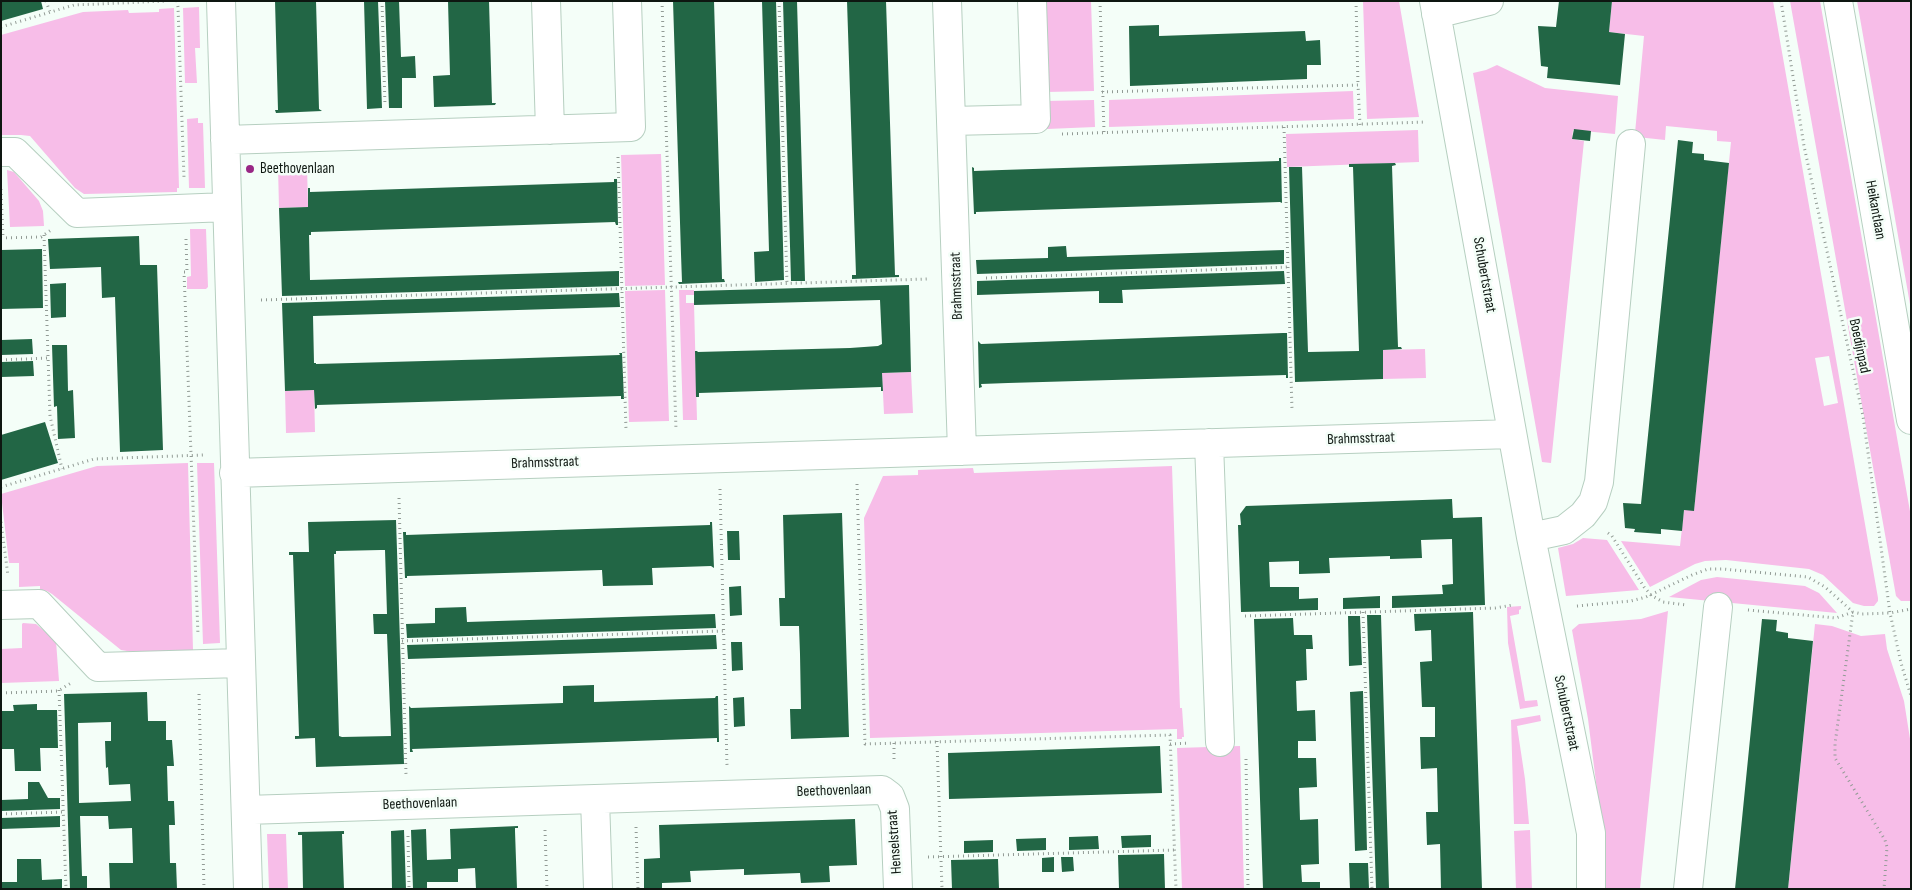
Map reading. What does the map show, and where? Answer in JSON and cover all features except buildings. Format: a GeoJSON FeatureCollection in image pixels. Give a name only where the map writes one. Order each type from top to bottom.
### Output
{"type":"FeatureCollection","features":[{"type":"Feature","properties":{"kind":"street"},"geometry":{"type":"LineString","coordinates":[[221,1],[248,889]]}},
{"type":"Feature","properties":{"kind":"street"},"geometry":{"type":"LineString","coordinates":[[546,1],[550,130]]}},
{"type":"Feature","properties":{"kind":"street"},"geometry":{"type":"LineString","coordinates":[[225,140],[631,127],[627,1]]}},
{"type":"Feature","properties":{"kind":"street","name":"Brahmsstraat"},"geometry":{"type":"LineString","coordinates":[[947,1],[962,451]]}},
{"type":"Feature","properties":{"kind":"street"},"geometry":{"type":"LineString","coordinates":[[951,121],[1036,119],[1032,1]]}},
{"type":"Feature","properties":{"kind":"street","name":"Schubertstraat"},"geometry":{"type":"LineString","coordinates":[[1489,1],[1435,8],[1531,537],[1591,833],[1591,889]]}},
{"type":"Feature","properties":{"kind":"street","name":"Heikantlaan"},"geometry":{"type":"LineString","coordinates":[[1838,1],[1911,420]]}},
{"type":"Feature","properties":{"kind":"street"},"geometry":{"type":"LineString","coordinates":[[1531,537],[1564,530],[1583,516],[1593,502],[1599,482],[1630,144]]}},
{"type":"Feature","properties":{"kind":"street"},"geometry":{"type":"LineString","coordinates":[[1,152],[15,152],[77,213],[227,207]]}},
{"type":"Feature","properties":{"kind":"street","name":"Brahmsstraat"},"geometry":{"type":"LineString","coordinates":[[234,464],[627,461],[1512,434]]}},
{"type":"Feature","properties":{"kind":"street"},"geometry":{"type":"LineString","coordinates":[[1209,443],[1220,742]]}},
{"type":"Feature","properties":{"kind":"street"},"geometry":{"type":"LineString","coordinates":[[6,605],[39,604],[98,667],[241,663]]}},
{"type":"Feature","properties":{"kind":"street"},"geometry":{"type":"LineString","coordinates":[[1688,889],[1718,608]]}},
{"type":"Feature","properties":{"kind":"street","name":"Beethovenlaan"},"geometry":{"type":"LineString","coordinates":[[246,810],[544,799],[882,790],[890,796]]}},
{"type":"Feature","properties":{"kind":"street","name":"Henselstraat"},"geometry":{"type":"LineString","coordinates":[[890,796],[895,809],[898,889]]}},
{"type":"Feature","properties":{"kind":"street"},"geometry":{"type":"LineString","coordinates":[[595,799],[598,889]]}},
{"type":"Feature","properties":{"kind":"path"},"geometry":{"type":"LineString","coordinates":[[46,1],[50,12]]}},
{"type":"Feature","properties":{"kind":"path"},"geometry":{"type":"LineString","coordinates":[[1,27],[74,5],[166,1]]}},
{"type":"Feature","properties":{"kind":"path"},"geometry":{"type":"LineString","coordinates":[[177,1],[187,272],[184,272],[199,664],[204,889]]}},
{"type":"Feature","properties":{"kind":"path"},"geometry":{"type":"LineString","coordinates":[[382,1],[386,135]]}},
{"type":"Feature","properties":{"kind":"path"},"geometry":{"type":"LineString","coordinates":[[662,1],[677,459]]}},
{"type":"Feature","properties":{"kind":"path"},"geometry":{"type":"LineString","coordinates":[[779,1],[788,284]]}},
{"type":"Feature","properties":{"kind":"path"},"geometry":{"type":"LineString","coordinates":[[1100,1],[1104,132]]}},
{"type":"Feature","properties":{"kind":"path"},"geometry":{"type":"LineString","coordinates":[[1356,1],[1360,124]]}},
{"type":"Feature","properties":{"kind":"path","name":"Boedijnpad"},"geometry":{"type":"LineString","coordinates":[[1781,1],[1804,146],[1863,416],[1890,613],[1901,663],[1911,696]]}},
{"type":"Feature","properties":{"kind":"path"},"geometry":{"type":"LineString","coordinates":[[1102,92],[1358,85]]}},
{"type":"Feature","properties":{"kind":"path"},"geometry":{"type":"LineString","coordinates":[[1056,134],[1457,122]]}},
{"type":"Feature","properties":{"kind":"path"},"geometry":{"type":"LineString","coordinates":[[1284,127],[1292,441]]}},
{"type":"Feature","properties":{"kind":"path"},"geometry":{"type":"LineString","coordinates":[[618,128],[627,461]]}},
{"type":"Feature","properties":{"kind":"path"},"geometry":{"type":"LineString","coordinates":[[1,190],[2,238],[41,237],[77,213]]}},
{"type":"Feature","properties":{"kind":"path"},"geometry":{"type":"LineString","coordinates":[[44,235],[50,416],[62,469]]}},
{"type":"Feature","properties":{"kind":"path"},"geometry":{"type":"LineString","coordinates":[[282,299],[616,289]]}},
{"type":"Feature","properties":{"kind":"path"},"geometry":{"type":"LineString","coordinates":[[1,360],[48,358]]}},
{"type":"Feature","properties":{"kind":"path"},"geometry":{"type":"LineString","coordinates":[[856,454],[865,744],[1170,735],[1176,889]]}},
{"type":"Feature","properties":{"kind":"path"},"geometry":{"type":"LineString","coordinates":[[1,487],[94,459],[192,456],[234,464]]}},
{"type":"Feature","properties":{"kind":"path"},"geometry":{"type":"LineString","coordinates":[[720,458],[727,794]]}},
{"type":"Feature","properties":{"kind":"path"},"geometry":{"type":"LineString","coordinates":[[1,522],[6,605]]}},
{"type":"Feature","properties":{"kind":"path"},"geometry":{"type":"LineString","coordinates":[[400,530],[406,749]]}},
{"type":"Feature","properties":{"kind":"path"},"geometry":{"type":"LineString","coordinates":[[1216,616],[1495,608],[1543,599]]}},
{"type":"Feature","properties":{"kind":"path"},"geometry":{"type":"LineString","coordinates":[[1363,612],[1372,889]]}},
{"type":"Feature","properties":{"kind":"path"},"geometry":{"type":"LineString","coordinates":[[1853,612],[1835,744],[1835,758],[1885,840],[1887,847],[1884,889]]}},
{"type":"Feature","properties":{"kind":"path"},"geometry":{"type":"LineString","coordinates":[[402,641],[723,631]]}},
{"type":"Feature","properties":{"kind":"path"},"geometry":{"type":"LineString","coordinates":[[1,693],[59,690],[98,667]]}},
{"type":"Feature","properties":{"kind":"path"},"geometry":{"type":"LineString","coordinates":[[59,690],[66,889]]}},
{"type":"Feature","properties":{"kind":"path"},"geometry":{"type":"LineString","coordinates":[[937,741],[942,889]]}},
{"type":"Feature","properties":{"kind":"path"},"geometry":{"type":"LineString","coordinates":[[1170,744],[1246,742],[1248,889]]}},
{"type":"Feature","properties":{"kind":"path"},"geometry":{"type":"LineString","coordinates":[[634,798],[638,889]]}},
{"type":"Feature","properties":{"kind":"path"},"geometry":{"type":"LineString","coordinates":[[544,799],[547,889]]}},
{"type":"Feature","properties":{"kind":"path"},"geometry":{"type":"LineString","coordinates":[[407,804],[409,889]]}},
{"type":"Feature","properties":{"kind":"path"},"geometry":{"type":"LineString","coordinates":[[1,814],[64,812]]}},
{"type":"Feature","properties":{"kind":"path"},"geometry":{"type":"LineString","coordinates":[[897,858],[1174,850]]}},
{"type":"Feature","properties":{"kind":"shaded area"},"geometry":{"type":"Polygon","coordinates":[[[1043,1],[1091,1],[1094,91],[1046,92],[1043,1]]]}},
{"type":"Feature","properties":{"kind":"shaded area"},"geometry":{"type":"Polygon","coordinates":[[[1363,1],[1399,1],[1419,117],[1367,119],[1363,1]]]}},
{"type":"Feature","properties":{"kind":"shaded area"},"geometry":{"type":"Polygon","coordinates":[[[1612,1],[1773,1],[1878,598],[1874,606],[1853,603],[1823,575],[1809,569],[1726,560],[1705,561],[1695,564],[1650,587],[1621,541],[1680,546],[1684,510],[1694,510],[1731,142],[1717,141],[1717,131],[1666,126],[1665,140],[1637,137],[1635,133],[1644,36],[1609,32],[1612,1]],[[1829,356],[1815,358],[1824,406],[1838,403],[1829,356]]]}},
{"type":"Feature","properties":{"kind":"shaded area"},"geometry":{"type":"Polygon","coordinates":[[[1790,1],[1820,1],[1911,517],[1911,601],[1901,601],[1896,596],[1790,1]]]}},
{"type":"Feature","properties":{"kind":"shaded area"},"geometry":{"type":"Polygon","coordinates":[[[1857,1],[1911,1],[1911,310],[1857,1]]]}},
{"type":"Feature","properties":{"kind":"shaded area"},"geometry":{"type":"Polygon","coordinates":[[[199,7],[200,48],[195,48],[197,83],[185,83],[183,8],[199,7]]]}},
{"type":"Feature","properties":{"kind":"shaded area"},"geometry":{"type":"Polygon","coordinates":[[[174,8],[179,188],[177,188],[177,192],[84,194],[75,188],[30,136],[1,135],[1,35],[83,12],[128,10],[129,13],[159,12],[159,9],[174,8]]]}},
{"type":"Feature","properties":{"kind":"shaded area"},"geometry":{"type":"Polygon","coordinates":[[[1497,65],[1545,88],[1618,96],[1615,134],[1573,130],[1572,139],[1584,141],[1551,463],[1542,462],[1473,73],[1497,65]]]}},
{"type":"Feature","properties":{"kind":"shaded area"},"geometry":{"type":"Polygon","coordinates":[[[1353,91],[1354,119],[1109,127],[1109,100],[1353,91]]]}},
{"type":"Feature","properties":{"kind":"shaded area"},"geometry":{"type":"Polygon","coordinates":[[[1094,100],[1095,127],[1047,129],[1046,101],[1094,100]]]}},
{"type":"Feature","properties":{"kind":"shaded area"},"geometry":{"type":"Polygon","coordinates":[[[198,118],[198,123],[203,123],[205,188],[189,188],[187,119],[198,118]]]}},
{"type":"Feature","properties":{"kind":"shaded area"},"geometry":{"type":"Polygon","coordinates":[[[1418,130],[1419,162],[1287,167],[1286,134],[1418,130]]]}},
{"type":"Feature","properties":{"kind":"shaded area"},"geometry":{"type":"Polygon","coordinates":[[[661,154],[665,285],[625,286],[621,155],[661,154]]]}},
{"type":"Feature","properties":{"kind":"shaded area"},"geometry":{"type":"Polygon","coordinates":[[[307,166],[308,207],[279,208],[278,167],[307,166]]]}},
{"type":"Feature","properties":{"kind":"shaded area"},"geometry":{"type":"Polygon","coordinates":[[[7,170],[14,172],[39,201],[43,211],[44,226],[10,227],[7,170]]]}},
{"type":"Feature","properties":{"kind":"shaded area"},"geometry":{"type":"Polygon","coordinates":[[[190,229],[206,229],[208,287],[206,289],[187,289],[187,277],[191,276],[190,229]]]}},
{"type":"Feature","properties":{"kind":"shaded area"},"geometry":{"type":"Polygon","coordinates":[[[665,290],[669,421],[629,422],[625,291],[665,290]]]}},
{"type":"Feature","properties":{"kind":"shaded area"},"geometry":{"type":"Polygon","coordinates":[[[679,290],[694,290],[694,295],[686,295],[686,303],[694,303],[697,420],[683,420],[679,290]]]}},
{"type":"Feature","properties":{"kind":"shaded area"},"geometry":{"type":"Polygon","coordinates":[[[1425,349],[1426,378],[1383,379],[1383,350],[1425,349]]]}},
{"type":"Feature","properties":{"kind":"shaded area"},"geometry":{"type":"Polygon","coordinates":[[[911,372],[913,413],[884,414],[882,373],[911,372]]]}},
{"type":"Feature","properties":{"kind":"shaded area"},"geometry":{"type":"Polygon","coordinates":[[[314,390],[315,432],[286,433],[285,391],[314,390]]]}},
{"type":"Feature","properties":{"kind":"shaded area"},"geometry":{"type":"Polygon","coordinates":[[[188,463],[193,650],[133,652],[121,650],[52,594],[40,590],[40,586],[19,587],[19,563],[9,563],[1,494],[97,466],[188,463]]]}},
{"type":"Feature","properties":{"kind":"shaded area"},"geometry":{"type":"Polygon","coordinates":[[[197,463],[214,463],[220,643],[203,644],[197,463]]]}},
{"type":"Feature","properties":{"kind":"shaded area"},"geometry":{"type":"Polygon","coordinates":[[[1172,466],[1180,708],[1182,708],[1184,737],[1182,739],[1177,739],[1177,729],[870,738],[864,518],[883,476],[918,475],[918,470],[973,468],[974,473],[1172,466]]]}},
{"type":"Feature","properties":{"kind":"shaded area"},"geometry":{"type":"Polygon","coordinates":[[[1583,538],[1607,540],[1639,590],[1566,596],[1558,548],[1573,544],[1583,538]]]}},
{"type":"Feature","properties":{"kind":"shaded area"},"geometry":{"type":"Polygon","coordinates":[[[1717,577],[1805,586],[1819,593],[1837,613],[1669,597],[1701,580],[1717,577]]]}},
{"type":"Feature","properties":{"kind":"shaded area"},"geometry":{"type":"Polygon","coordinates":[[[1521,606],[1519,614],[1510,616],[1525,701],[1537,700],[1538,706],[1520,709],[1508,643],[1507,607],[1521,606]]]}},
{"type":"Feature","properties":{"kind":"shaded area"},"geometry":{"type":"Polygon","coordinates":[[[1668,611],[1640,889],[1602,889],[1598,798],[1588,719],[1572,630],[1579,624],[1641,619],[1668,611]]]}},
{"type":"Feature","properties":{"kind":"shaded area"},"geometry":{"type":"Polygon","coordinates":[[[23,623],[36,624],[56,641],[59,681],[1,683],[1,649],[22,648],[23,623]]]}},
{"type":"Feature","properties":{"kind":"shaded area"},"geometry":{"type":"Polygon","coordinates":[[[1815,624],[1832,626],[1861,636],[1885,634],[1887,649],[1904,701],[1911,745],[1911,889],[1788,889],[1815,624]]]}},
{"type":"Feature","properties":{"kind":"shaded area"},"geometry":{"type":"Polygon","coordinates":[[[1540,715],[1541,721],[1517,726],[1529,824],[1514,824],[1511,720],[1540,715]]]}},
{"type":"Feature","properties":{"kind":"shaded area"},"geometry":{"type":"Polygon","coordinates":[[[1240,746],[1244,889],[1182,889],[1177,748],[1240,746]]]}},
{"type":"Feature","properties":{"kind":"shaded area"},"geometry":{"type":"Polygon","coordinates":[[[1530,830],[1532,889],[1516,889],[1514,831],[1530,830]]]}},
{"type":"Feature","properties":{"kind":"shaded area"},"geometry":{"type":"Polygon","coordinates":[[[267,834],[286,834],[288,889],[269,889],[267,834]]]}},
{"type":"Feature","properties":{"kind":"place","name":"Beethovenlaan"},"geometry":{"type":"Point","coordinates":[250,169]}}]}
